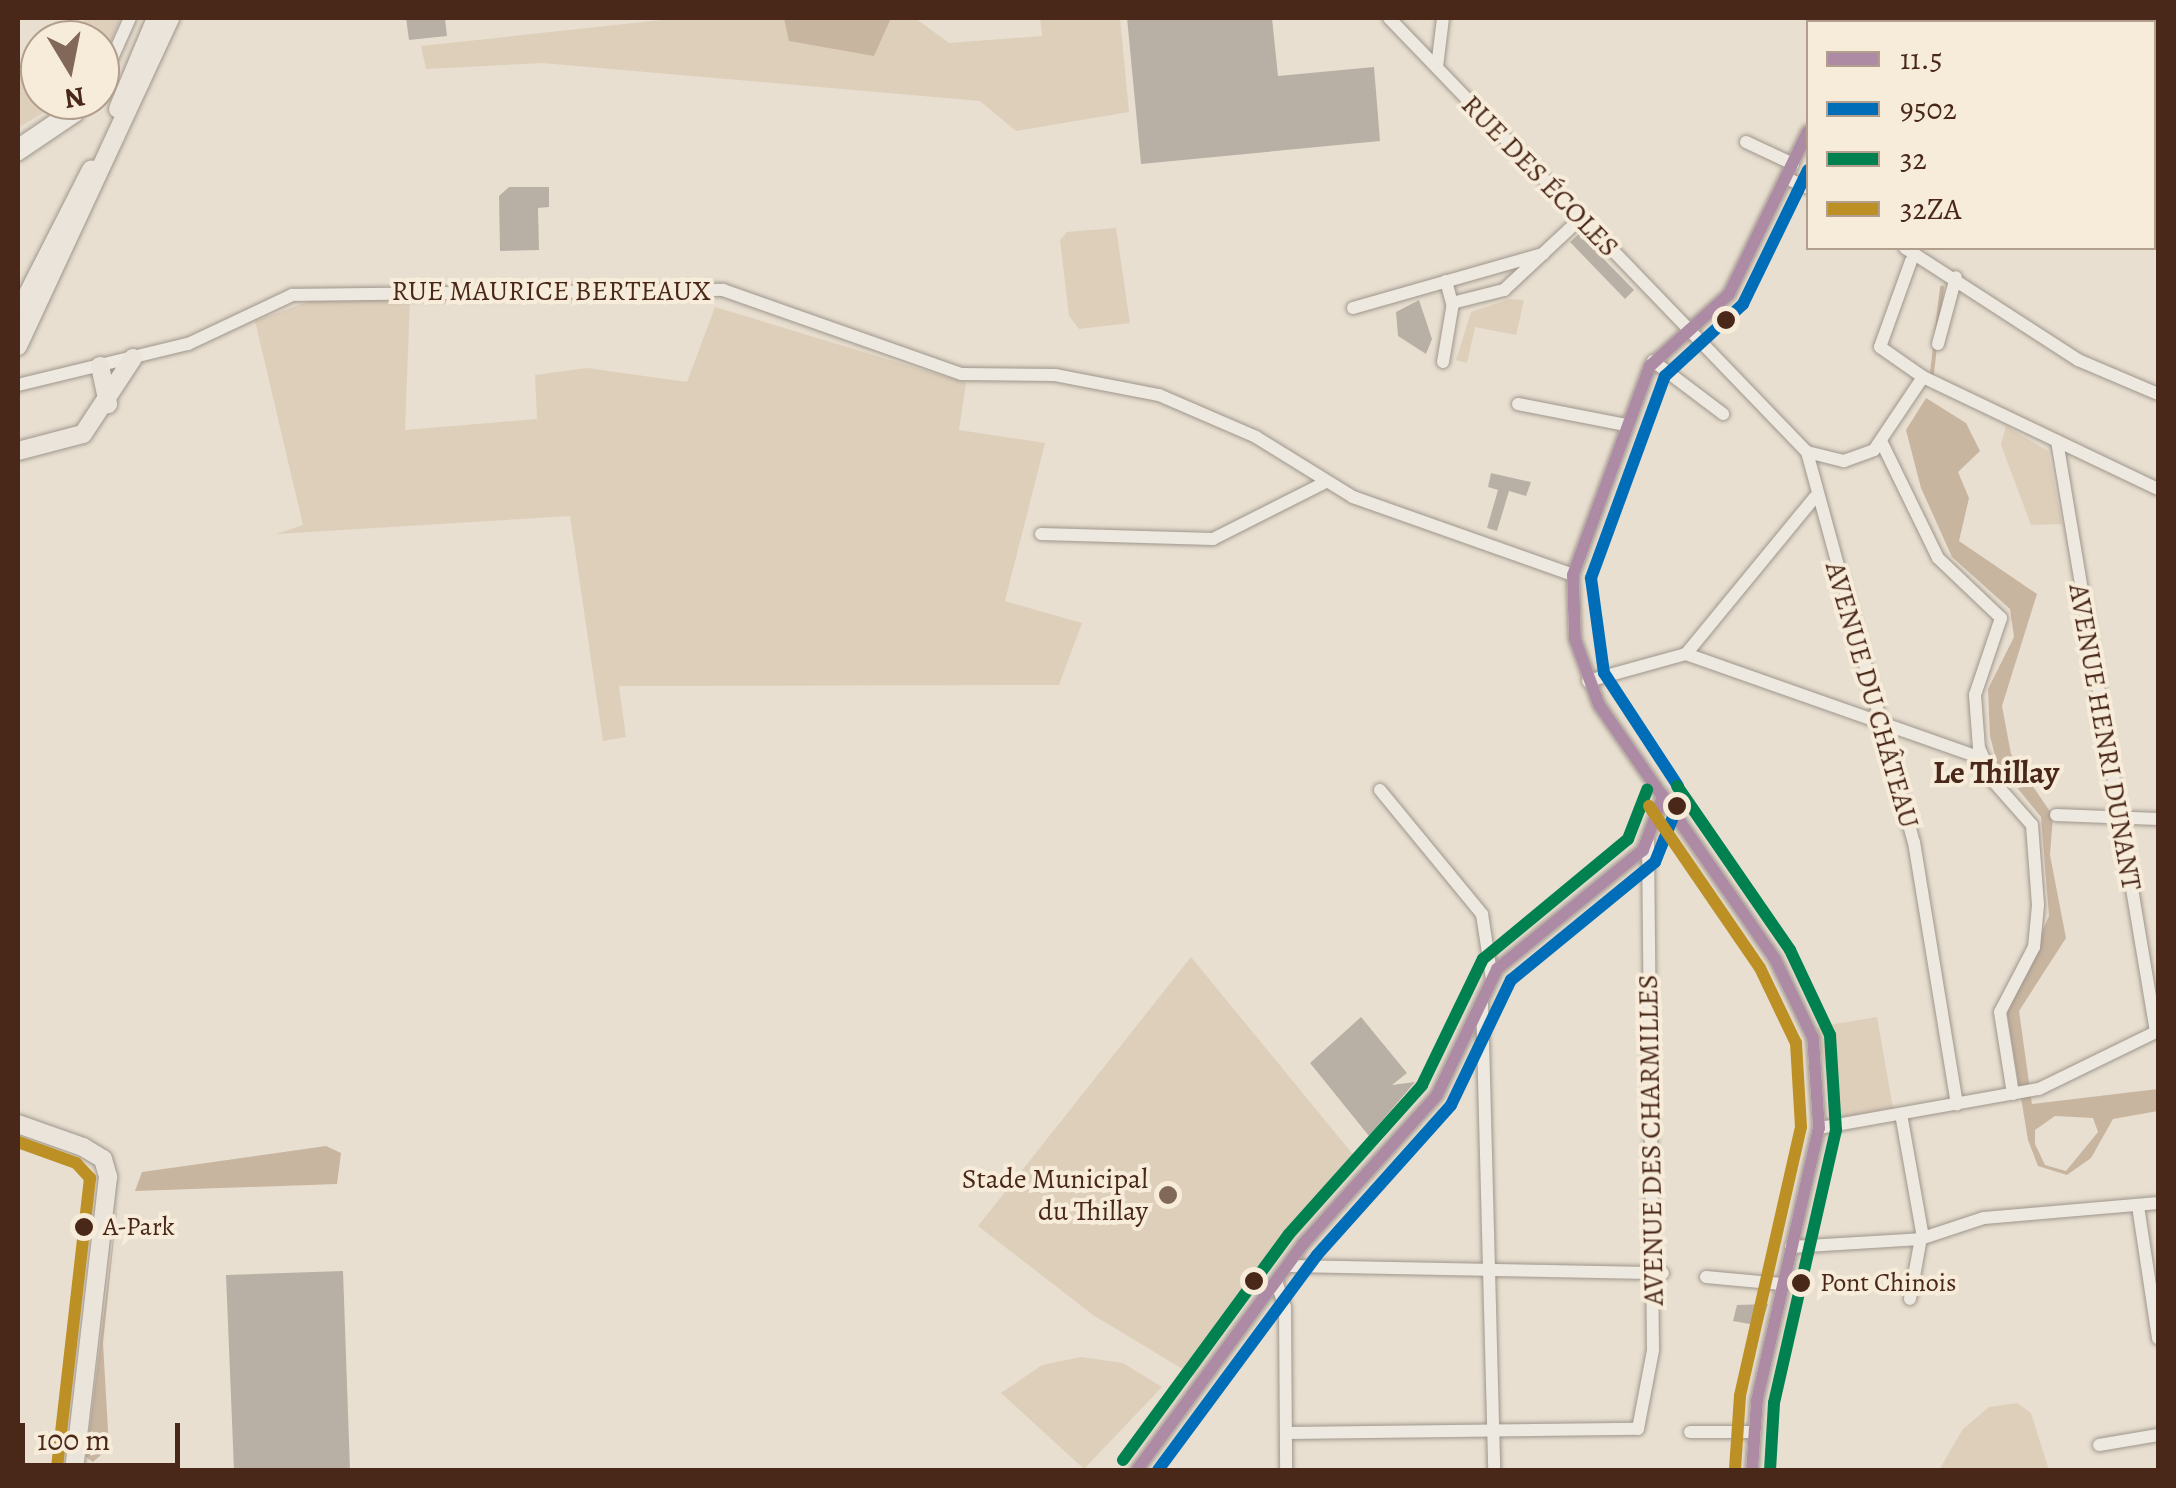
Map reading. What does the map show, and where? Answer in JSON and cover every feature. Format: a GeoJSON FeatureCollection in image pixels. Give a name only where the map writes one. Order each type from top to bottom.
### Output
{"type":"FeatureCollection","features":[{"type":"Feature","properties":{"kind":"main road"},"geometry":{"type":"LineString","coordinates":[[18,314],[156,18]]}},
{"type":"Feature","properties":{"kind":"main road"},"geometry":{"type":"LineString","coordinates":[[18,346],[170,18]]}},
{"type":"Feature","properties":{"kind":"main road"},"geometry":{"type":"LineString","coordinates":[[18,451],[77,439],[108,404],[134,358]]}},
{"type":"Feature","properties":{"kind":"main road"},"geometry":{"type":"LineString","coordinates":[[100,366],[108,404]]}},
{"type":"Feature","properties":{"kind":"main road"},"geometry":{"type":"LineString","coordinates":[[18,1124],[83,1147],[102,1159],[108,1177],[74,1470]]}},
{"type":"Feature","properties":{"kind":"street","name":"RUE DES ÉCOLES"},"geometry":{"type":"LineString","coordinates":[[1389,18],[1692,334]]}},
{"type":"Feature","properties":{"kind":"street"},"geometry":{"type":"LineString","coordinates":[[1436,67],[1443,18]]}},
{"type":"Feature","properties":{"kind":"street"},"geometry":{"type":"LineString","coordinates":[[18,145],[54,120]]}},
{"type":"Feature","properties":{"kind":"street"},"geometry":{"type":"LineString","coordinates":[[18,155],[71,120]]}},
{"type":"Feature","properties":{"kind":"street"},"geometry":{"type":"LineString","coordinates":[[1752,1470],[1755,1432],[1782,1284],[1819,1128],[1813,1038],[1794,992],[1588,681],[1575,638],[1573,575],[1653,362],[1692,334],[1730,294],[1806,135]]}},
{"type":"Feature","properties":{"kind":"street"},"geometry":{"type":"LineString","coordinates":[[1746,142],[1793,164]]}},
{"type":"Feature","properties":{"kind":"street"},"geometry":{"type":"LineString","coordinates":[[1786,178],[1806,187]]}},
{"type":"Feature","properties":{"kind":"street"},"geometry":{"type":"LineString","coordinates":[[1453,303],[1504,290],[1581,218]]}},
{"type":"Feature","properties":{"kind":"street"},"geometry":{"type":"LineString","coordinates":[[1909,250],[1956,276],[2078,360],[2158,394]]}},
{"type":"Feature","properties":{"kind":"street"},"geometry":{"type":"LineString","coordinates":[[1353,308],[1542,254]]}},
{"type":"Feature","properties":{"kind":"street"},"geometry":{"type":"LineString","coordinates":[[1911,261],[1880,347],[1923,377],[2158,488]]}},
{"type":"Feature","properties":{"kind":"street"},"geometry":{"type":"LineString","coordinates":[[1938,344],[1956,276]]}},
{"type":"Feature","properties":{"kind":"street"},"geometry":{"type":"LineString","coordinates":[[1443,362],[1453,303],[1446,281]]}},
{"type":"Feature","properties":{"kind":"street","name":"RUE MAURICE BERTEAUX"},"geometry":{"type":"LineString","coordinates":[[23,383],[134,358],[292,295],[330,291],[723,290],[962,374],[1055,374],[1159,395],[1256,437],[1326,482],[1573,575]]}},
{"type":"Feature","properties":{"kind":"street"},"geometry":{"type":"LineString","coordinates":[[1692,334],[1807,452],[1844,461],[1881,441],[1923,377]]}},
{"type":"Feature","properties":{"kind":"street"},"geometry":{"type":"LineString","coordinates":[[1653,362],[1723,414]]}},
{"type":"Feature","properties":{"kind":"street"},"geometry":{"type":"LineString","coordinates":[[1518,404],[1626,426]]}},
{"type":"Feature","properties":{"kind":"street"},"geometry":{"type":"LineString","coordinates":[[1881,441],[1938,558],[2001,618],[1974,695],[1982,758],[2035,837],[2036,937],[2000,1012],[2022,1093]]}},
{"type":"Feature","properties":{"kind":"street","name":"AVENUE HENRI DUNANT"},"geometry":{"type":"LineString","coordinates":[[2057,441],[2157,1033]]}},
{"type":"Feature","properties":{"kind":"street","name":"AVENUE DU CHÂTEAU"},"geometry":{"type":"LineString","coordinates":[[1807,452],[1814,497],[1914,842],[1956,1104]]}},
{"type":"Feature","properties":{"kind":"street"},"geometry":{"type":"LineString","coordinates":[[1041,534],[1213,539],[1326,482]]}},
{"type":"Feature","properties":{"kind":"street"},"geometry":{"type":"LineString","coordinates":[[1686,654],[1814,497]]}},
{"type":"Feature","properties":{"kind":"street"},"geometry":{"type":"LineString","coordinates":[[1588,681],[1686,654],[1878,717],[1982,758]]}},
{"type":"Feature","properties":{"kind":"street"},"geometry":{"type":"LineString","coordinates":[[1380,790],[1482,914],[1492,979]]}},
{"type":"Feature","properties":{"kind":"street"},"geometry":{"type":"LineString","coordinates":[[1137,1470],[1276,1282],[1437,1095],[1492,979],[1520,944],[1648,842],[1664,796]]}},
{"type":"Feature","properties":{"kind":"street"},"geometry":{"type":"LineString","coordinates":[[2056,815],[2120,823],[2158,819]]}},
{"type":"Feature","properties":{"kind":"street","name":"AVENUE DES CHARMILLES"},"geometry":{"type":"LineString","coordinates":[[1494,1431],[1630,1432],[1653,1350],[1658,1274],[1648,842]]}},
{"type":"Feature","properties":{"kind":"street"},"geometry":{"type":"LineString","coordinates":[[1481,1000],[1493,1273],[1494,1470]]}},
{"type":"Feature","properties":{"kind":"street"},"geometry":{"type":"LineString","coordinates":[[1819,1128],[2022,1093],[2157,1033]]}},
{"type":"Feature","properties":{"kind":"street"},"geometry":{"type":"LineString","coordinates":[[1900,1114],[1920,1239],[1910,1299]]}},
{"type":"Feature","properties":{"kind":"street"},"geometry":{"type":"LineString","coordinates":[[1791,1247],[1920,1239],[1984,1218],[2158,1203]]}},
{"type":"Feature","properties":{"kind":"street"},"geometry":{"type":"LineString","coordinates":[[2138,1206],[2158,1338]]}},
{"type":"Feature","properties":{"kind":"street"},"geometry":{"type":"LineString","coordinates":[[1290,1266],[1658,1274]]}},
{"type":"Feature","properties":{"kind":"street"},"geometry":{"type":"LineString","coordinates":[[1706,1276],[1782,1284]]}},
{"type":"Feature","properties":{"kind":"street"},"geometry":{"type":"LineString","coordinates":[[1276,1282],[1286,1306],[1286,1470]]}},
{"type":"Feature","properties":{"kind":"street"},"geometry":{"type":"LineString","coordinates":[[1287,1433],[1494,1431]]}},
{"type":"Feature","properties":{"kind":"street"},"geometry":{"type":"LineString","coordinates":[[1690,1432],[1755,1432]]}},
{"type":"Feature","properties":{"kind":"street"},"geometry":{"type":"LineString","coordinates":[[2099,1445],[2158,1435]]}},
{"type":"Feature","properties":{"kind":"shaded area"},"geometry":{"type":"Polygon","coordinates":[[[87,18],[120,18],[119,20],[87,18]]]}},
{"type":"Feature","properties":{"kind":"shaded area"},"geometry":{"type":"Polygon","coordinates":[[[680,18],[915,18],[949,43],[1042,36],[1040,18],[1120,18],[1129,112],[1016,131],[980,101],[542,63],[426,69],[421,46],[680,18]]]}},
{"type":"Feature","properties":{"kind":"shaded area"},"geometry":{"type":"Polygon","coordinates":[[[784,18],[891,18],[874,56],[789,41],[784,18]]]}},
{"type":"Feature","properties":{"kind":"shaded area"},"geometry":{"type":"Polygon","coordinates":[[[18,66],[20,120],[31,120],[18,128],[18,66]]]}},
{"type":"Feature","properties":{"kind":"shaded area"},"geometry":{"type":"Polygon","coordinates":[[[1116,228],[1130,323],[1079,329],[1069,316],[1060,240],[1067,232],[1116,228]]]}},
{"type":"Feature","properties":{"kind":"shaded area"},"geometry":{"type":"Polygon","coordinates":[[[410,299],[405,430],[537,419],[535,375],[587,368],[687,382],[715,307],[966,383],[959,430],[1045,443],[1005,601],[1082,623],[1059,685],[619,686],[626,737],[603,741],[570,516],[276,534],[303,525],[255,321],[310,301],[410,299]]]}},
{"type":"Feature","properties":{"kind":"shaded area"},"geometry":{"type":"Polygon","coordinates":[[[1510,299],[1524,300],[1516,335],[1475,327],[1467,363],[1456,360],[1471,312],[1510,299]]]}},
{"type":"Feature","properties":{"kind":"shaded area"},"geometry":{"type":"Polygon","coordinates":[[[1926,398],[1966,423],[1980,451],[1958,472],[1969,498],[1959,541],[2037,594],[2002,706],[2011,754],[2053,816],[2050,855],[2066,938],[2019,1011],[2032,1104],[2158,1089],[2158,1111],[2113,1119],[2091,1158],[2067,1175],[2038,1166],[2028,1140],[2007,1013],[2049,916],[2041,817],[1997,763],[1990,736],[1988,689],[2014,637],[2010,609],[1952,557],[1921,488],[1906,430],[1926,398]],[[2055,1116],[2035,1130],[2035,1144],[2045,1165],[2066,1171],[2098,1132],[2093,1118],[2055,1116]]]}},
{"type":"Feature","properties":{"kind":"shaded area"},"geometry":{"type":"Polygon","coordinates":[[[2006,426],[2048,451],[2062,524],[2031,525],[2001,445],[2006,426]]]}},
{"type":"Feature","properties":{"kind":"shaded area","name":"Stade Municipal du Thillay"},"geometry":{"type":"Polygon","coordinates":[[[1191,957],[1360,1163],[1264,1273],[1194,1376],[1093,1315],[978,1226],[1191,957]]]}},
{"type":"Feature","properties":{"kind":"shaded area"},"geometry":{"type":"Polygon","coordinates":[[[1877,1017],[1893,1108],[1835,1119],[1817,1027],[1877,1017]]]}},
{"type":"Feature","properties":{"kind":"shaded area"},"geometry":{"type":"Polygon","coordinates":[[[326,1146],[341,1153],[337,1184],[135,1191],[142,1172],[326,1146]]]}},
{"type":"Feature","properties":{"kind":"shaded area"},"geometry":{"type":"Polygon","coordinates":[[[118,1199],[103,1343],[109,1448],[93,1462],[86,1457],[118,1199]]]}},
{"type":"Feature","properties":{"kind":"shaded area"},"geometry":{"type":"Polygon","coordinates":[[[1081,1357],[1123,1363],[1162,1387],[1084,1469],[1001,1393],[1042,1365],[1081,1357]]]}},
{"type":"Feature","properties":{"kind":"shaded area"},"geometry":{"type":"Polygon","coordinates":[[[2017,1403],[2031,1413],[2049,1470],[1939,1470],[1963,1429],[1989,1407],[2017,1403]]]}},
{"type":"Feature","properties":{"kind":"building"},"geometry":{"type":"Polygon","coordinates":[[[406,18],[445,18],[447,36],[409,40],[406,18]]]}},
{"type":"Feature","properties":{"kind":"building"},"geometry":{"type":"Polygon","coordinates":[[[1127,18],[1272,18],[1278,76],[1374,67],[1380,141],[1141,164],[1127,18]]]}},
{"type":"Feature","properties":{"kind":"building"},"geometry":{"type":"Polygon","coordinates":[[[509,187],[549,187],[549,207],[538,208],[539,250],[500,251],[499,196],[509,187]]]}},
{"type":"Feature","properties":{"kind":"building"},"geometry":{"type":"Polygon","coordinates":[[[1579,234],[1634,290],[1625,299],[1570,242],[1579,234]]]}},
{"type":"Feature","properties":{"kind":"building"},"geometry":{"type":"Polygon","coordinates":[[[1419,300],[1432,339],[1426,354],[1398,336],[1396,312],[1419,300]]]}},
{"type":"Feature","properties":{"kind":"building"},"geometry":{"type":"Polygon","coordinates":[[[1491,473],[1531,482],[1526,496],[1509,491],[1497,531],[1487,528],[1498,490],[1488,487],[1491,473]]]}},
{"type":"Feature","properties":{"kind":"building"},"geometry":{"type":"Polygon","coordinates":[[[1361,1017],[1407,1073],[1392,1085],[1415,1082],[1369,1136],[1310,1063],[1361,1017]]]}},
{"type":"Feature","properties":{"kind":"building"},"geometry":{"type":"Polygon","coordinates":[[[343,1271],[350,1470],[234,1470],[226,1275],[343,1271]]]}},
{"type":"Feature","properties":{"kind":"building"},"geometry":{"type":"Polygon","coordinates":[[[1768,1304],[1761,1326],[1733,1321],[1737,1305],[1768,1304]]]}},
{"type":"Feature","properties":{"kind":"waterway"},"geometry":{"type":"LineString","coordinates":[[1932,373],[1942,288]]}},
{"type":"Feature","properties":{"kind":"transit line","name":"11.5"},"geometry":{"type":"LineString","coordinates":[[1752,1470],[1757,1400],[1819,1128],[1813,1038],[1775,959],[1599,705],[1575,639],[1573,575],[1650,366],[1729,294],[1806,135]]}},
{"type":"Feature","properties":{"kind":"transit line","name":"9502"},"geometry":{"type":"LineString","coordinates":[[1678,786],[1604,673],[1591,578],[1665,376],[1743,304],[1806,174]]}},
{"type":"Feature","properties":{"kind":"transit line","name":"32"},"geometry":{"type":"LineString","coordinates":[[1677,786],[1790,950],[1830,1035],[1836,1130],[1774,1403],[1770,1470]]}},
{"type":"Feature","properties":{"kind":"transit line","name":"32"},"geometry":{"type":"LineString","coordinates":[[1123,1460],[1289,1234],[1422,1085],[1483,959],[1628,839],[1647,790]]}},
{"type":"Feature","properties":{"kind":"transit line","name":"11.5"},"geometry":{"type":"LineString","coordinates":[[1137,1470],[1303,1244],[1437,1095],[1497,969],[1643,850],[1663,796]]}},
{"type":"Feature","properties":{"kind":"transit line","name":"9502"},"geometry":{"type":"LineString","coordinates":[[1158,1470],[1317,1255],[1451,1105],[1511,980],[1655,862],[1679,802]]}},
{"type":"Feature","properties":{"kind":"transit line","name":"32ZA"},"geometry":{"type":"LineString","coordinates":[[1649,806],[1760,968],[1796,1043],[1801,1127],[1740,1396],[1735,1469]]}},
{"type":"Feature","properties":{"kind":"transit line","name":"32ZA"},"geometry":{"type":"LineString","coordinates":[[18,1142],[76,1163],[90,1178],[57,1468]]}},
{"type":"Feature","properties":{"kind":"place","name":"Stade Municipal du Thillay"},"geometry":{"type":"Point","coordinates":[1168,1195]}},
{"type":"Feature","properties":{"kind":"place","name":"A-Park"},"geometry":{"type":"Point","coordinates":[84,1227]}},
{"type":"Feature","properties":{"kind":"place","name":"Pont Chinois"},"geometry":{"type":"Point","coordinates":[1801,1283]}},
{"type":"Feature","properties":{"kind":"district","name":"Le Thillay"},"geometry":{"type":"Point","coordinates":[1996,772]}}]}
